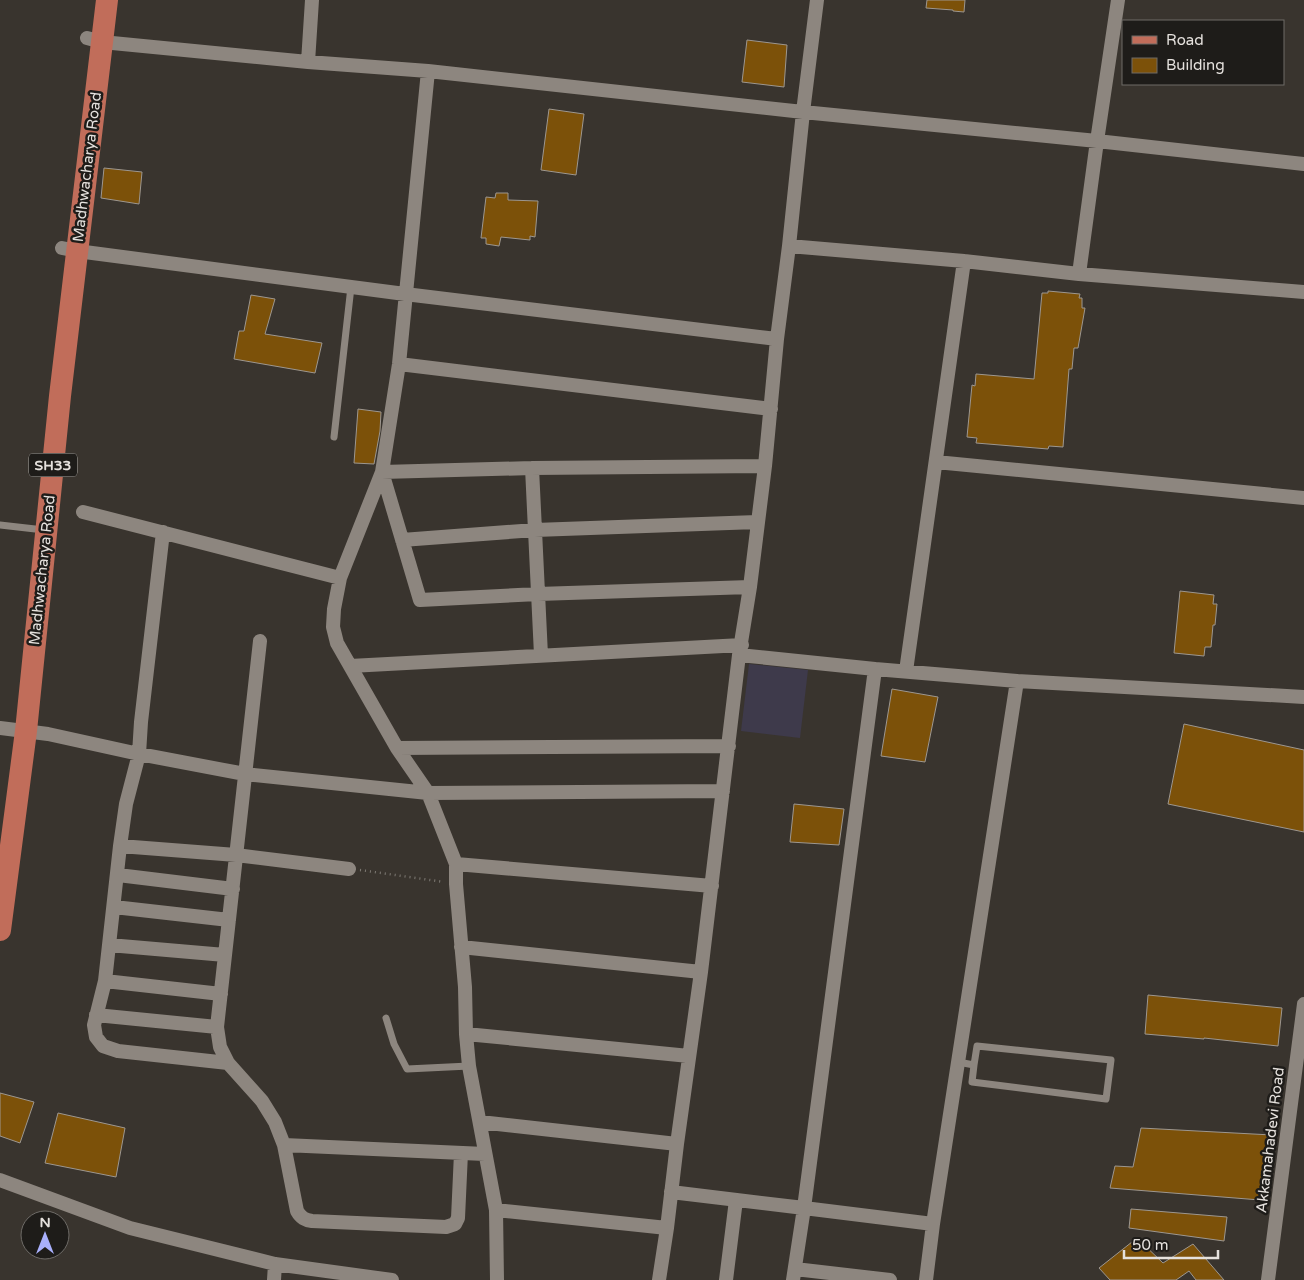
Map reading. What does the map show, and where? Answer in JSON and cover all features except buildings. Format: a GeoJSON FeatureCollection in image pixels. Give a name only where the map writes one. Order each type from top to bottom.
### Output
{"type":"FeatureCollection","features":[{"type":"Feature","properties":{"kind":"main road","name":"Madhwacharya Road"},"geometry":{"type":"LineString","coordinates":[[0,818],[39,529],[60,396],[69,249],[94,40],[92,0]]}},
{"type":"Feature","properties":{"kind":"main road","name":"Madhwacharya Road"},"geometry":{"type":"LineString","coordinates":[[94,40],[107,0]]}},
{"type":"Feature","properties":{"kind":"main road","name":"Madhwacharya Road"},"geometry":{"type":"LineString","coordinates":[[0,930],[12,847],[13,730]]}},
{"type":"Feature","properties":{"kind":"street"},"geometry":{"type":"LineString","coordinates":[[308,62],[312,0]]}},
{"type":"Feature","properties":{"kind":"street"},"geometry":{"type":"LineString","coordinates":[[659,1280],[701,972],[740,650],[765,466],[777,339],[817,0]]}},
{"type":"Feature","properties":{"kind":"street"},"geometry":{"type":"LineString","coordinates":[[1079,274],[1096,141],[1118,0]]}},
{"type":"Feature","properties":{"kind":"street"},"geometry":{"type":"LineString","coordinates":[[94,40],[308,62],[428,71],[1304,164]]}},
{"type":"Feature","properties":{"kind":"street"},"geometry":{"type":"LineString","coordinates":[[428,71],[399,364],[382,472],[340,578],[334,609],[333,627],[337,643],[350,666],[397,748],[428,793],[456,864],[465,987],[466,1034],[496,1210],[497,1280]]}},
{"type":"Feature","properties":{"kind":"street"},"geometry":{"type":"LineString","coordinates":[[789,246],[964,261],[1079,274],[1304,292]]}},
{"type":"Feature","properties":{"kind":"street"},"geometry":{"type":"LineString","coordinates":[[69,249],[405,294],[777,339]]}},
{"type":"Feature","properties":{"kind":"street"},"geometry":{"type":"LineString","coordinates":[[906,672],[964,261]]}},
{"type":"Feature","properties":{"kind":"street"},"geometry":{"type":"LineString","coordinates":[[399,364],[770,409]]}},
{"type":"Feature","properties":{"kind":"street"},"geometry":{"type":"LineString","coordinates":[[936,462],[1304,498]]}},
{"type":"Feature","properties":{"kind":"street"},"geometry":{"type":"LineString","coordinates":[[382,472],[532,468],[765,466]]}},
{"type":"Feature","properties":{"kind":"street"},"geometry":{"type":"LineString","coordinates":[[532,468],[541,655]]}},
{"type":"Feature","properties":{"kind":"street"},"geometry":{"type":"LineString","coordinates":[[382,472],[420,600],[750,587]]}},
{"type":"Feature","properties":{"kind":"street"},"geometry":{"type":"LineString","coordinates":[[83,512],[340,578]]}},
{"type":"Feature","properties":{"kind":"street"},"geometry":{"type":"LineString","coordinates":[[402,540],[535,530],[757,522]]}},
{"type":"Feature","properties":{"kind":"street"},"geometry":{"type":"LineString","coordinates":[[163,532],[139,754],[126,804],[105,981],[94,1025],[96,1037],[103,1046],[118,1051],[228,1063]]}},
{"type":"Feature","properties":{"kind":"street"},"geometry":{"type":"LineString","coordinates":[[260,641],[217,1027],[220,1047],[228,1063],[262,1101],[275,1122],[284,1146],[298,1211],[305,1220],[446,1228],[454,1224],[458,1218],[461,1153]]}},
{"type":"Feature","properties":{"kind":"street"},"geometry":{"type":"LineString","coordinates":[[350,666],[541,655],[740,650],[906,672],[1017,681],[1304,697]]}},
{"type":"Feature","properties":{"kind":"street"},"geometry":{"type":"LineString","coordinates":[[875,669],[794,1274],[890,1280]]}},
{"type":"Feature","properties":{"kind":"street"},"geometry":{"type":"LineString","coordinates":[[926,1280],[1017,681]]}},
{"type":"Feature","properties":{"kind":"street"},"geometry":{"type":"LineString","coordinates":[[13,730],[48,734],[245,774],[428,793],[723,791]]}},
{"type":"Feature","properties":{"kind":"street"},"geometry":{"type":"LineString","coordinates":[[397,748],[729,746]]}},
{"type":"Feature","properties":{"kind":"street"},"geometry":{"type":"LineString","coordinates":[[120,846],[236,855],[349,869]]}},
{"type":"Feature","properties":{"kind":"street"},"geometry":{"type":"LineString","coordinates":[[456,864],[712,886]]}},
{"type":"Feature","properties":{"kind":"street"},"geometry":{"type":"LineString","coordinates":[[118,875],[233,889]]}},
{"type":"Feature","properties":{"kind":"street"},"geometry":{"type":"LineString","coordinates":[[114,907],[229,920]]}},
{"type":"Feature","properties":{"kind":"street"},"geometry":{"type":"LineString","coordinates":[[109,945],[225,955]]}},
{"type":"Feature","properties":{"kind":"street"},"geometry":{"type":"LineString","coordinates":[[461,948],[701,972]]}},
{"type":"Feature","properties":{"kind":"street"},"geometry":{"type":"LineString","coordinates":[[105,981],[221,994]]}},
{"type":"Feature","properties":{"kind":"street","name":"Akkamahadevi Road"},"geometry":{"type":"LineString","coordinates":[[1268,1280],[1304,1004]]}},
{"type":"Feature","properties":{"kind":"street"},"geometry":{"type":"LineString","coordinates":[[96,1015],[217,1027]]}},
{"type":"Feature","properties":{"kind":"street"},"geometry":{"type":"LineString","coordinates":[[466,1034],[689,1056]]}},
{"type":"Feature","properties":{"kind":"street"},"geometry":{"type":"LineString","coordinates":[[480,1122],[677,1144]]}},
{"type":"Feature","properties":{"kind":"street"},"geometry":{"type":"LineString","coordinates":[[284,1146],[485,1154]]}},
{"type":"Feature","properties":{"kind":"street"},"geometry":{"type":"LineString","coordinates":[[0,1180],[130,1228],[275,1264],[392,1280]]}},
{"type":"Feature","properties":{"kind":"street"},"geometry":{"type":"LineString","coordinates":[[671,1192],[933,1224]]}},
{"type":"Feature","properties":{"kind":"street"},"geometry":{"type":"LineString","coordinates":[[726,1280],[736,1200]]}},
{"type":"Feature","properties":{"kind":"street"},"geometry":{"type":"LineString","coordinates":[[496,1210],[667,1228]]}},
{"type":"Feature","properties":{"kind":"street"},"geometry":{"type":"LineString","coordinates":[[274,1280],[275,1264]]}},
{"type":"Feature","properties":{"kind":"lane"},"geometry":{"type":"LineString","coordinates":[[334,437],[351,287]]}},
{"type":"Feature","properties":{"kind":"lane"},"geometry":{"type":"LineString","coordinates":[[0,525],[39,529]]}},
{"type":"Feature","properties":{"kind":"lane"},"geometry":{"type":"LineString","coordinates":[[386,1018],[394,1044],[407,1069],[470,1066]]}},
{"type":"Feature","properties":{"kind":"lane"},"geometry":{"type":"LineString","coordinates":[[977,1046],[1111,1060],[1106,1099],[972,1082],[974,1065],[977,1046]]}},
{"type":"Feature","properties":{"kind":"lane"},"geometry":{"type":"LineString","coordinates":[[958,1062],[974,1065]]}},
{"type":"Feature","properties":{"kind":"path"},"geometry":{"type":"LineString","coordinates":[[349,869],[456,884]]}},
{"type":"Feature","properties":{"kind":"shaded area"},"geometry":{"type":"Polygon","coordinates":[[[749,664],[808,670],[800,738],[741,731],[749,664]]]}}]}
